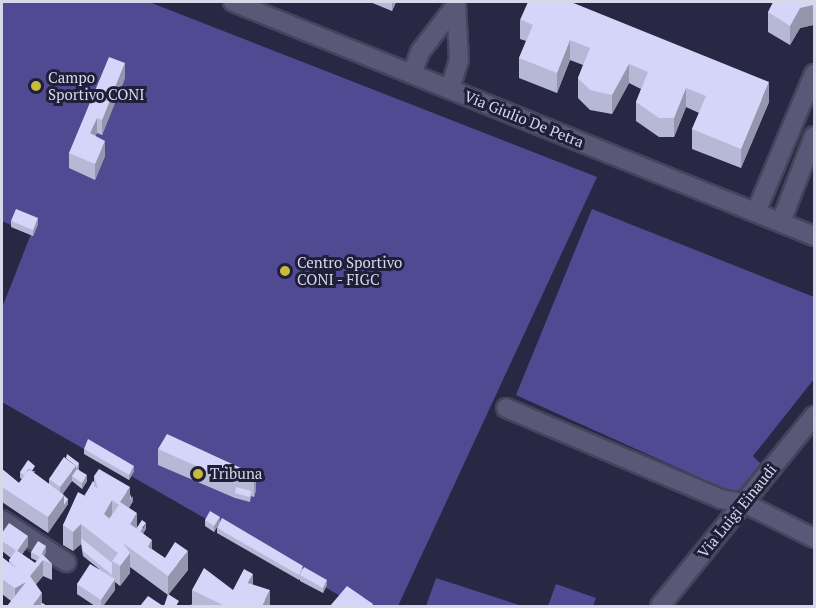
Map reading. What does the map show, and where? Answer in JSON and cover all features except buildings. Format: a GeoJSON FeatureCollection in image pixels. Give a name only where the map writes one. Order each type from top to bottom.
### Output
{"type":"FeatureCollection","features":[{"type":"Feature","properties":{"kind":"street","name":"Via Giulio De Petra"},"geometry":{"type":"LineString","coordinates":[[233,2],[814,236]]}},
{"type":"Feature","properties":{"kind":"street"},"geometry":{"type":"LineString","coordinates":[[412,74],[420,52],[456,3]]}},
{"type":"Feature","properties":{"kind":"street"},"geometry":{"type":"LineString","coordinates":[[450,89],[459,60],[456,3]]}},
{"type":"Feature","properties":{"kind":"street"},"geometry":{"type":"LineString","coordinates":[[756,212],[814,74]]}},
{"type":"Feature","properties":{"kind":"street"},"geometry":{"type":"LineString","coordinates":[[781,222],[814,136]]}},
{"type":"Feature","properties":{"kind":"street"},"geometry":{"type":"LineString","coordinates":[[506,408],[721,500],[744,503],[814,538]]}},
{"type":"Feature","properties":{"kind":"street","name":"Via Luigi Einaudi"},"geometry":{"type":"LineString","coordinates":[[660,606],[814,416]]}},
{"type":"Feature","properties":{"kind":"street"},"geometry":{"type":"LineString","coordinates":[[2,520],[66,562]]}},
{"type":"Feature","properties":{"kind":"shaded area","name":"Centro Sportivo CONI - FIGC"},"geometry":{"type":"Polygon","coordinates":[[[2,2],[149,2],[597,177],[398,606],[358,606],[2,402],[2,308],[31,234],[2,221],[2,2]]]}},
{"type":"Feature","properties":{"kind":"shaded area"},"geometry":{"type":"Polygon","coordinates":[[[592,209],[814,297],[814,379],[753,456],[762,465],[736,494],[516,395],[592,209]]]}},
{"type":"Feature","properties":{"kind":"shaded area"},"geometry":{"type":"Polygon","coordinates":[[[436,578],[522,606],[426,606],[436,578]]]}},
{"type":"Feature","properties":{"kind":"shaded area"},"geometry":{"type":"Polygon","coordinates":[[[556,584],[596,598],[593,606],[548,606],[556,584]]]}},
{"type":"Feature","properties":{"kind":"place","name":"Campo Sportivo CONI"},"geometry":{"type":"Point","coordinates":[36,86]}},
{"type":"Feature","properties":{"kind":"place","name":"Centro Sportivo CONI - FIGC"},"geometry":{"type":"Point","coordinates":[285,271]}},
{"type":"Feature","properties":{"kind":"place","name":"Tribuna"},"geometry":{"type":"Point","coordinates":[198,474]}}]}
